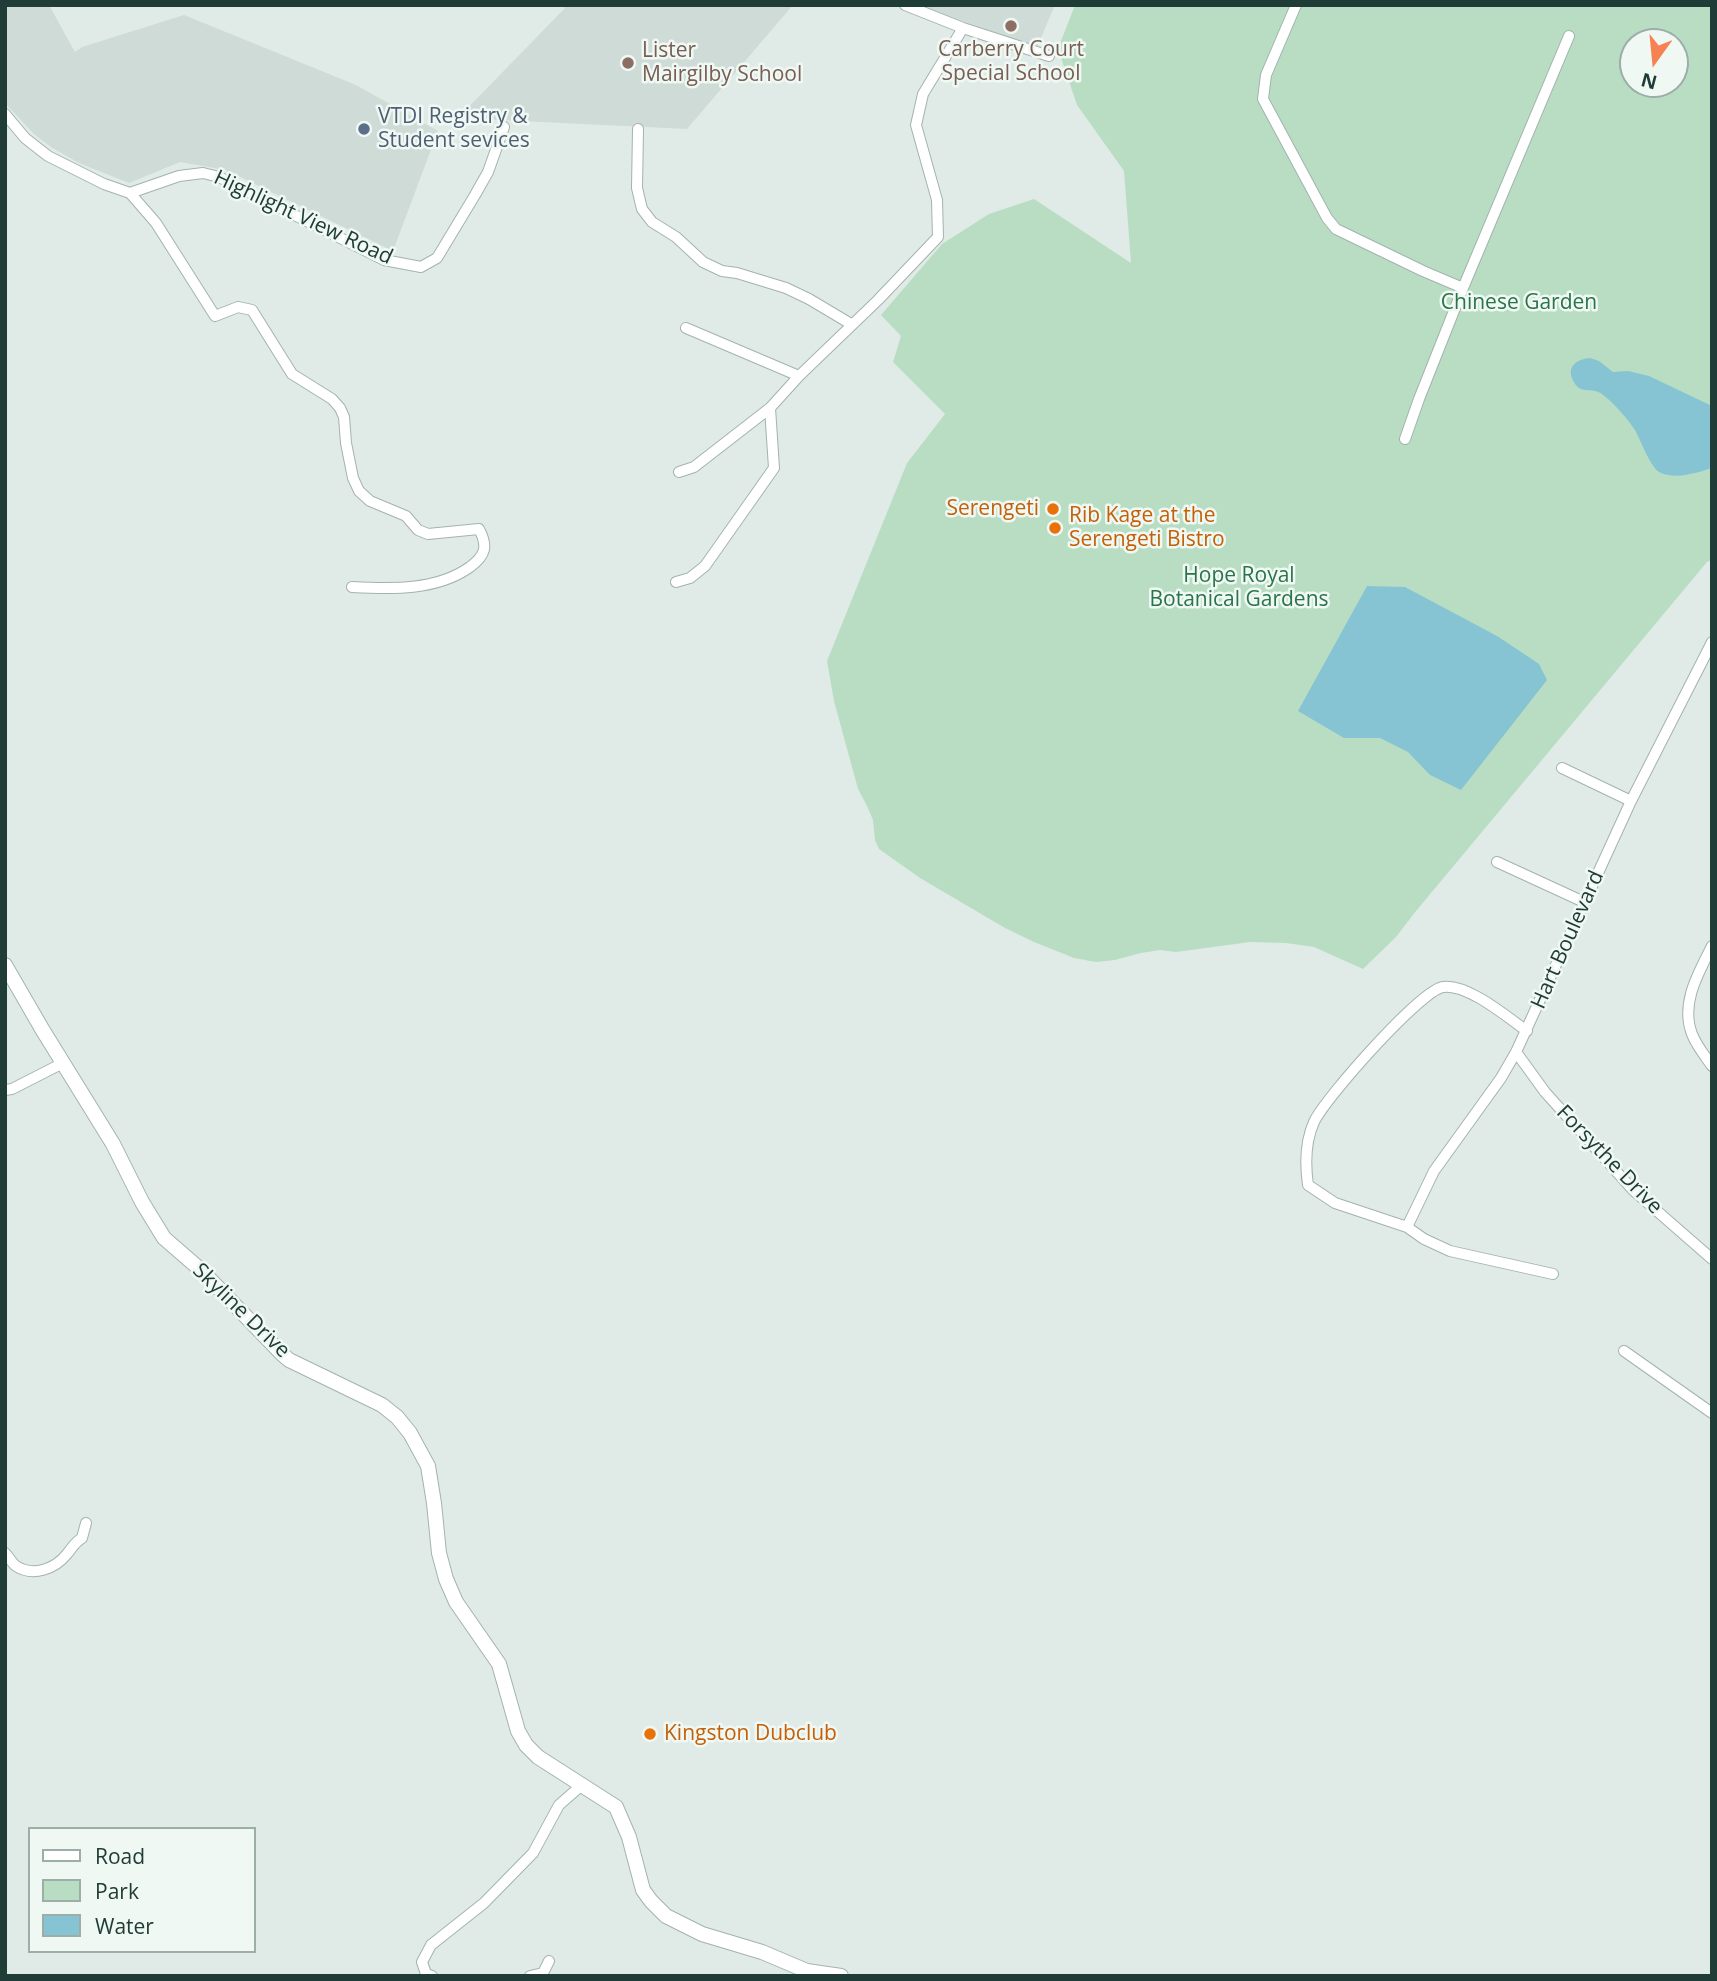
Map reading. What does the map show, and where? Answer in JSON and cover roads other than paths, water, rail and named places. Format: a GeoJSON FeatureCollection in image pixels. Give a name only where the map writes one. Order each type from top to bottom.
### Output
{"type":"FeatureCollection","features":[{"type":"Feature","properties":{"kind":"street"},"geometry":{"type":"LineString","coordinates":[[905,5],[963,28],[1049,56]]}},
{"type":"Feature","properties":{"kind":"street"},"geometry":{"type":"LineString","coordinates":[[1296,5],[1266,75],[1263,99],[1326,218],[1336,229],[1463,288]]}},
{"type":"Feature","properties":{"kind":"street"},"geometry":{"type":"LineString","coordinates":[[679,472],[694,467],[770,408],[938,237],[937,200],[916,125],[923,94],[963,28]]}},
{"type":"Feature","properties":{"kind":"street"},"geometry":{"type":"LineString","coordinates":[[1405,439],[1463,288],[1569,36]]}},
{"type":"Feature","properties":{"kind":"street"},"geometry":{"type":"LineString","coordinates":[[5,114],[25,138],[48,156],[104,184],[130,193],[156,223],[215,316],[237,307],[252,310],[292,374],[332,399],[340,408],[344,417],[351,467],[359,491],[370,501],[406,516],[418,530],[428,534],[479,529],[484,538],[485,550],[477,562],[441,582],[382,589],[352,587]]}},
{"type":"Feature","properties":{"kind":"street","name":"Highlight View Road"},"geometry":{"type":"LineString","coordinates":[[130,193],[179,176],[203,173],[219,177],[384,260],[421,267],[437,258],[475,195],[488,172],[503,127]]}},
{"type":"Feature","properties":{"kind":"street"},"geometry":{"type":"LineString","coordinates":[[638,129],[637,188],[642,209],[652,222],[676,237],[703,262],[722,271],[786,288],[851,324]]}},
{"type":"Feature","properties":{"kind":"street"},"geometry":{"type":"LineString","coordinates":[[685,328],[799,376]]}},
{"type":"Feature","properties":{"kind":"street"},"geometry":{"type":"LineString","coordinates":[[676,582],[690,578],[705,566],[774,468],[770,408]]}},
{"type":"Feature","properties":{"kind":"street","name":"Hart Boulevard"},"geometry":{"type":"LineString","coordinates":[[1407,1227],[1434,1171],[1501,1078],[1527,1031],[1631,801],[1712,642]]}},
{"type":"Feature","properties":{"kind":"street"},"geometry":{"type":"LineString","coordinates":[[1562,768],[1631,801]]}},
{"type":"Feature","properties":{"kind":"street"},"geometry":{"type":"LineString","coordinates":[[1497,862],[1584,902]]}},
{"type":"Feature","properties":{"kind":"street"},"geometry":{"type":"LineString","coordinates":[[1712,946],[1693,983],[1687,1011],[1691,1034],[1712,1066]]}},
{"type":"Feature","properties":{"kind":"street","name":"Skyline Drive"},"geometry":{"type":"LineString","coordinates":[[5,965],[113,1144],[142,1202],[164,1238],[202,1271],[289,1360],[382,1405],[397,1417],[410,1433],[428,1466],[439,1553],[446,1579],[456,1602],[499,1664],[519,1731],[526,1745],[538,1757],[616,1807],[629,1837],[643,1890],[651,1901],[666,1916],[702,1934],[762,1952],[807,1972],[841,1976]]}},
{"type":"Feature","properties":{"kind":"street"},"geometry":{"type":"LineString","coordinates":[[1527,1031],[1467,990],[1454,986],[1441,987],[1430,992],[1359,1064],[1315,1121],[1305,1159],[1308,1185],[1335,1203],[1407,1227],[1424,1239],[1450,1251],[1553,1274]]}},
{"type":"Feature","properties":{"kind":"street","name":"Forsythe Drive"},"geometry":{"type":"LineString","coordinates":[[1516,1052],[1545,1092],[1633,1190],[1712,1259]]}},
{"type":"Feature","properties":{"kind":"street"},"geometry":{"type":"LineString","coordinates":[[5,1090],[63,1063]]}},
{"type":"Feature","properties":{"kind":"street"},"geometry":{"type":"LineString","coordinates":[[1624,1351],[1712,1413]]}},
{"type":"Feature","properties":{"kind":"street"},"geometry":{"type":"LineString","coordinates":[[5,1553],[14,1564],[24,1570],[42,1571],[54,1566],[82,1538],[86,1523]]}},
{"type":"Feature","properties":{"kind":"street"},"geometry":{"type":"LineString","coordinates":[[432,1976],[426,1974],[422,1962],[431,1945],[484,1903],[533,1853],[559,1805],[583,1784]]}},
{"type":"Feature","properties":{"kind":"street"},"geometry":{"type":"LineString","coordinates":[[530,1976],[542,1973],[549,1961]]}},
{"type":"Feature","properties":{"kind":"water"},"geometry":{"type":"Polygon","coordinates":[[[1590,358],[1599,361],[1613,372],[1628,371],[1649,376],[1712,406],[1712,468],[1678,476],[1659,472],[1649,459],[1635,430],[1616,406],[1598,392],[1582,389],[1575,384],[1571,373],[1573,366],[1578,361],[1590,358]]]}},
{"type":"Feature","properties":{"kind":"water"},"geometry":{"type":"Polygon","coordinates":[[[1367,586],[1405,587],[1497,636],[1539,664],[1547,680],[1461,790],[1430,775],[1408,752],[1380,738],[1344,738],[1298,711],[1367,586]]]}},
{"type":"Feature","properties":{"kind":"place","name":"Carberry Court Special School"},"geometry":{"type":"Point","coordinates":[1011,26]}},
{"type":"Feature","properties":{"kind":"place","name":"Lister Mairgilby School"},"geometry":{"type":"Point","coordinates":[628,63]}},
{"type":"Feature","properties":{"kind":"place","name":"VTDI Registry & Student sevices"},"geometry":{"type":"Point","coordinates":[364,129]}},
{"type":"Feature","properties":{"kind":"place","name":"Serengeti"},"geometry":{"type":"Point","coordinates":[1053,509]}},
{"type":"Feature","properties":{"kind":"place","name":"Rib Kage at the Serengeti Bistro"},"geometry":{"type":"Point","coordinates":[1055,528]}},
{"type":"Feature","properties":{"kind":"place","name":"Kingston Dubclub"},"geometry":{"type":"Point","coordinates":[650,1734]}},
{"type":"Feature","properties":{"kind":"park label","name":"Chinese Garden"},"geometry":{"type":"Point","coordinates":[1519,303]}},
{"type":"Feature","properties":{"kind":"park label","name":"Hope Royal Botanical Gardens"},"geometry":{"type":"Point","coordinates":[1239,588]}}]}
